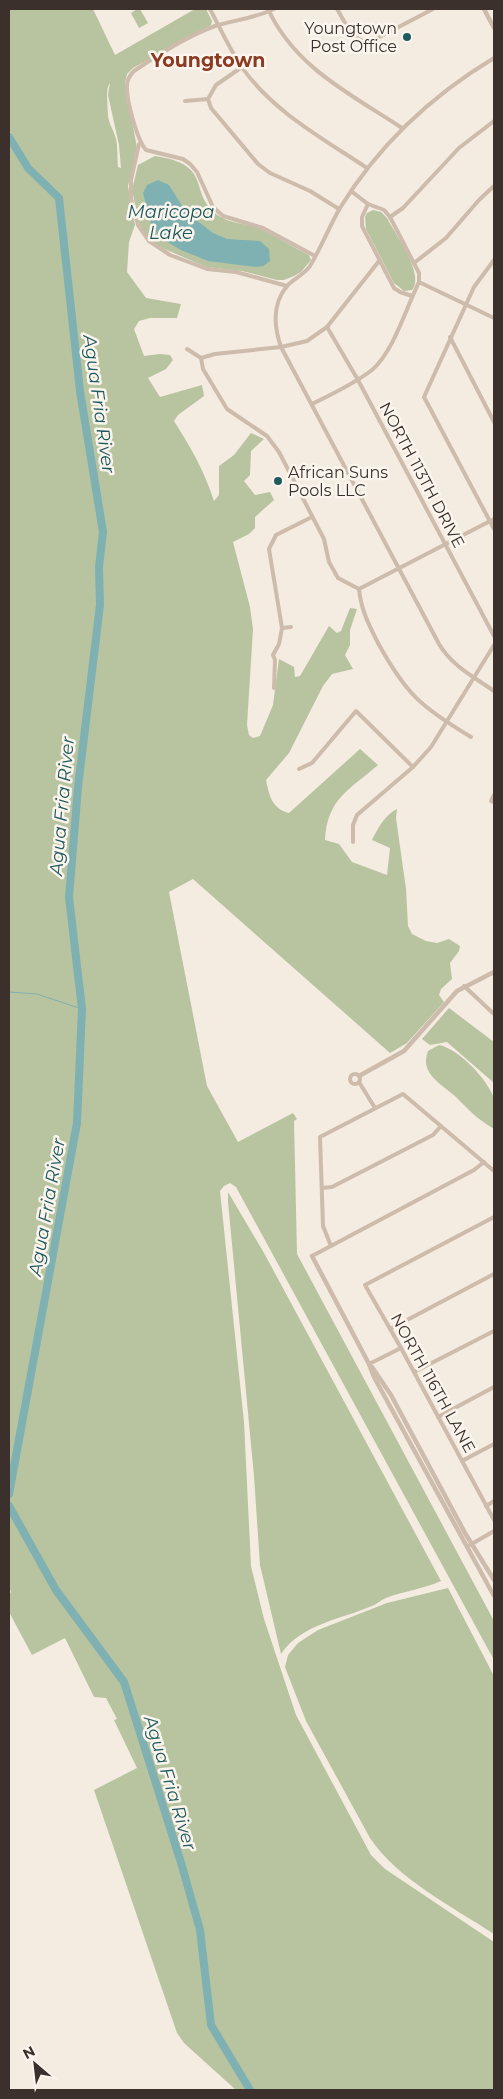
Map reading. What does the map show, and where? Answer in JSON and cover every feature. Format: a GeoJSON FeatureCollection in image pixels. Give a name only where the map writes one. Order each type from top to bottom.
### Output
{"type":"FeatureCollection","features":[{"type":"Feature","properties":{"kind":"street"},"geometry":{"type":"LineString","coordinates":[[210,9],[242,67],[258,87],[285,113],[366,168]]}},
{"type":"Feature","properties":{"kind":"street"},"geometry":{"type":"LineString","coordinates":[[274,9],[248,19],[219,25],[200,33],[135,70],[127,80],[128,96],[140,147],[131,180],[131,198],[138,225],[149,241],[170,255],[207,269],[236,272],[287,286]]}},
{"type":"Feature","properties":{"kind":"street"},"geometry":{"type":"LineString","coordinates":[[337,9],[351,33],[363,42],[378,40],[433,9]]}},
{"type":"Feature","properties":{"kind":"street"},"geometry":{"type":"LineString","coordinates":[[484,9],[494,28]]}},
{"type":"Feature","properties":{"kind":"street"},"geometry":{"type":"LineString","coordinates":[[269,11],[302,60],[322,76],[402,128]]}},
{"type":"Feature","properties":{"kind":"street"},"geometry":{"type":"LineString","coordinates":[[494,58],[467,75],[402,128],[366,168],[340,209],[305,272],[287,286],[278,304],[274,321],[281,347],[442,650],[458,666],[494,691]]}},
{"type":"Feature","properties":{"kind":"street"},"geometry":{"type":"LineString","coordinates":[[242,67],[216,85],[208,99],[211,108],[258,164],[270,173],[310,191],[340,209]]}},
{"type":"Feature","properties":{"kind":"street"},"geometry":{"type":"LineString","coordinates":[[185,101],[208,99]]}},
{"type":"Feature","properties":{"kind":"street"},"geometry":{"type":"LineString","coordinates":[[390,217],[403,208],[459,148],[494,120]]}},
{"type":"Feature","properties":{"kind":"street"},"geometry":{"type":"LineString","coordinates":[[139,139],[146,150],[183,159],[190,164],[197,172],[213,207],[223,216],[263,228],[315,256]]}},
{"type":"Feature","properties":{"kind":"street"},"geometry":{"type":"LineString","coordinates":[[414,263],[446,238],[479,200],[494,186]]}},
{"type":"Feature","properties":{"kind":"street"},"geometry":{"type":"LineString","coordinates":[[312,404],[358,380],[374,369],[387,352],[419,282],[419,273],[390,217],[384,210],[368,204],[351,192]]}},
{"type":"Feature","properties":{"kind":"street"},"geometry":{"type":"LineString","coordinates":[[368,204],[362,217],[362,226],[394,288],[412,296]]}},
{"type":"Feature","properties":{"kind":"street"},"geometry":{"type":"LineString","coordinates":[[494,260],[474,287],[424,397],[492,520],[494,529]]}},
{"type":"Feature","properties":{"kind":"street"},"geometry":{"type":"LineString","coordinates":[[201,358],[215,354],[281,347],[307,341],[327,326],[379,261]]}},
{"type":"Feature","properties":{"kind":"street"},"geometry":{"type":"LineString","coordinates":[[419,282],[494,318]]}},
{"type":"Feature","properties":{"kind":"street","name":"NORTH 113TH DRIVE"},"geometry":{"type":"LineString","coordinates":[[327,326],[358,380],[494,636]]}},
{"type":"Feature","properties":{"kind":"street"},"geometry":{"type":"LineString","coordinates":[[450,337],[494,422]]}},
{"type":"Feature","properties":{"kind":"street"},"geometry":{"type":"LineString","coordinates":[[187,349],[201,358],[203,369],[227,408],[267,436],[279,452],[324,539],[333,570],[338,578],[360,589]]}},
{"type":"Feature","properties":{"kind":"street"},"geometry":{"type":"LineString","coordinates":[[274,688],[275,660],[273,655],[279,644],[282,628],[269,549],[276,535],[312,517]]}},
{"type":"Feature","properties":{"kind":"street"},"geometry":{"type":"LineString","coordinates":[[360,589],[492,520]]}},
{"type":"Feature","properties":{"kind":"street"},"geometry":{"type":"LineString","coordinates":[[360,589],[363,614],[396,676],[420,703],[446,722],[471,736]]}},
{"type":"Feature","properties":{"kind":"street"},"geometry":{"type":"LineString","coordinates":[[282,628],[291,627]]}},
{"type":"Feature","properties":{"kind":"street"},"geometry":{"type":"LineString","coordinates":[[353,842],[352,825],[356,815],[413,767],[431,747],[494,645]]}},
{"type":"Feature","properties":{"kind":"street"},"geometry":{"type":"LineString","coordinates":[[299,769],[312,763],[356,711],[413,767]]}},
{"type":"Feature","properties":{"kind":"street"},"geometry":{"type":"LineString","coordinates":[[493,801],[494,795]]}},
{"type":"Feature","properties":{"kind":"street"},"geometry":{"type":"LineString","coordinates":[[359,1082],[353,1084],[350,1080],[354,1074],[359,1076],[404,1051],[451,997],[464,986],[494,972]]}},
{"type":"Feature","properties":{"kind":"street"},"geometry":{"type":"LineString","coordinates":[[464,986],[494,1014]]}},
{"type":"Feature","properties":{"kind":"street"},"geometry":{"type":"LineString","coordinates":[[359,1076],[359,1082],[375,1108]]}},
{"type":"Feature","properties":{"kind":"street"},"geometry":{"type":"LineString","coordinates":[[330,1246],[323,1226],[320,1137],[403,1094],[494,1171]]}},
{"type":"Feature","properties":{"kind":"street"},"geometry":{"type":"LineString","coordinates":[[322,1188],[332,1187],[433,1135],[441,1126]]}},
{"type":"Feature","properties":{"kind":"street"},"geometry":{"type":"LineString","coordinates":[[484,1162],[474,1170],[312,1256],[370,1364],[391,1395],[494,1596]]}},
{"type":"Feature","properties":{"kind":"street","name":"NORTH 116TH LANE"},"geometry":{"type":"LineString","coordinates":[[494,1217],[364,1285],[390,1328],[494,1520]]}},
{"type":"Feature","properties":{"kind":"street"},"geometry":{"type":"LineString","coordinates":[[390,1328],[494,1274]]}},
{"type":"Feature","properties":{"kind":"street"},"geometry":{"type":"LineString","coordinates":[[414,1372],[494,1331]]}},
{"type":"Feature","properties":{"kind":"street"},"geometry":{"type":"LineString","coordinates":[[370,1364],[401,1348]]}},
{"type":"Feature","properties":{"kind":"street"},"geometry":{"type":"LineString","coordinates":[[438,1416],[494,1387]]}},
{"type":"Feature","properties":{"kind":"street"},"geometry":{"type":"LineString","coordinates":[[462,1461],[494,1444]]}},
{"type":"Feature","properties":{"kind":"street"},"geometry":{"type":"LineString","coordinates":[[486,1506],[494,1501]]}},
{"type":"Feature","properties":{"kind":"street"},"geometry":{"type":"LineString","coordinates":[[469,1545],[494,1531]]}},
{"type":"Feature","properties":{"kind":"street"},"geometry":{"type":"LineString","coordinates":[[469,1545],[494,1580]]}},
{"type":"Feature","properties":{"kind":"green space"},"geometry":{"type":"Polygon","coordinates":[[[9,9],[93,9],[115,55],[195,9],[206,9],[212,21],[211,25],[133,68],[127,74],[125,83],[137,148],[128,186],[135,225],[129,242],[127,272],[146,298],[181,304],[177,318],[150,318],[139,321],[134,329],[144,356],[170,355],[173,360],[166,369],[148,378],[160,397],[202,385],[204,396],[178,415],[174,421],[197,460],[214,501],[219,495],[219,466],[234,455],[251,433],[264,439],[251,451],[250,475],[244,481],[255,495],[270,492],[274,500],[255,517],[255,528],[249,534],[233,542],[250,607],[253,629],[247,725],[249,735],[253,738],[260,736],[273,705],[279,659],[294,667],[295,677],[300,676],[329,626],[337,633],[341,631],[350,608],[357,609],[350,630],[350,645],[345,655],[353,669],[332,674],[323,686],[289,753],[266,780],[272,801],[283,811],[289,813],[360,749],[378,765],[341,796],[330,814],[325,840],[339,844],[352,862],[387,875],[390,848],[372,840],[385,818],[397,809],[396,818],[406,889],[408,926],[412,934],[426,941],[437,943],[449,939],[460,946],[459,951],[450,963],[452,979],[441,989],[439,995],[444,1002],[407,1043],[390,1053],[193,879],[169,892],[207,1086],[238,1142],[293,1113],[297,1119],[294,1121],[297,1254],[494,1621],[494,1660],[236,1187],[230,1183],[224,1186],[220,1191],[244,1422],[251,1566],[264,1619],[296,1715],[371,1855],[385,1869],[494,1942],[494,2090],[236,2090],[184,2043],[177,2033],[94,1790],[137,1768],[114,1720],[117,1719],[106,1698],[94,1697],[65,1638],[32,1655],[9,1612],[9,1594],[11,1592],[9,1587],[9,140],[23,167],[33,178],[33,171],[9,130],[9,9]],[[110,83],[107,94],[108,116],[116,139],[118,167],[121,168],[119,145],[108,95],[110,83]]]}},
{"type":"Feature","properties":{"kind":"green space"},"geometry":{"type":"Polygon","coordinates":[[[140,9],[148,23],[139,28],[131,13],[140,9]]]}},
{"type":"Feature","properties":{"kind":"green space"},"geometry":{"type":"Polygon","coordinates":[[[155,156],[174,160],[186,166],[194,173],[204,199],[210,208],[221,217],[264,231],[309,255],[311,260],[301,272],[284,280],[277,280],[242,271],[206,267],[160,247],[150,240],[140,226],[132,190],[138,165],[155,156]]]}},
{"type":"Feature","properties":{"kind":"green space"},"geometry":{"type":"Polygon","coordinates":[[[373,210],[381,212],[387,218],[412,264],[415,283],[412,290],[404,291],[394,283],[366,229],[365,217],[367,213],[373,210]]]}},
{"type":"Feature","properties":{"kind":"green space"},"geometry":{"type":"Polygon","coordinates":[[[449,1008],[494,1042],[494,1083],[447,1042],[430,1045],[422,1039],[449,1008]]]}},
{"type":"Feature","properties":{"kind":"green space"},"geometry":{"type":"Polygon","coordinates":[[[439,1045],[455,1052],[485,1082],[495,1100],[494,1129],[483,1122],[433,1078],[429,1072],[426,1059],[428,1051],[439,1045]]]}},
{"type":"Feature","properties":{"kind":"green space"},"geometry":{"type":"Polygon","coordinates":[[[228,1192],[264,1253],[441,1581],[386,1598],[372,1606],[311,1629],[289,1644],[281,1654],[260,1565],[254,1476],[228,1192]]]}},
{"type":"Feature","properties":{"kind":"green space"},"geometry":{"type":"Polygon","coordinates":[[[448,1588],[494,1676],[494,1934],[410,1879],[381,1853],[370,1838],[306,1721],[285,1667],[288,1655],[298,1643],[318,1630],[387,1603],[448,1588]]]}},
{"type":"Feature","properties":{"kind":"sand"},"geometry":{"type":"Polygon","coordinates":[[[9,130],[33,171],[33,178],[16,156],[9,130]]]}},
{"type":"Feature","properties":{"kind":"water","name":"Maricopa Lake"},"geometry":{"type":"Polygon","coordinates":[[[158,180],[169,185],[186,212],[213,233],[227,239],[260,241],[269,249],[270,261],[263,266],[256,267],[208,261],[181,250],[159,237],[151,224],[143,193],[147,185],[158,180]]]}},
{"type":"Feature","properties":{"kind":"waterway","name":"Agua Fria River"},"geometry":{"type":"LineString","coordinates":[[9,137],[28,168],[59,198],[80,391],[103,532],[99,567],[100,605],[78,787],[69,897],[82,1009],[77,1123],[9,1494]]}},
{"type":"Feature","properties":{"kind":"waterway"},"geometry":{"type":"LineString","coordinates":[[9,992],[37,994],[82,1009]]}},
{"type":"Feature","properties":{"kind":"waterway","name":"Agua Fria River"},"geometry":{"type":"LineString","coordinates":[[9,1506],[56,1590],[124,1682],[182,1866],[200,1930],[211,2025],[250,2090]]}},
{"type":"Feature","properties":{"kind":"place","name":"Youngtown Post Office"},"geometry":{"type":"Point","coordinates":[407,37]}},
{"type":"Feature","properties":{"kind":"place","name":"African Suns Pools LLC"},"geometry":{"type":"Point","coordinates":[278,481]}},
{"type":"Feature","properties":{"kind":"district","name":"Youngtown"},"geometry":{"type":"Point","coordinates":[208,60]}}]}
